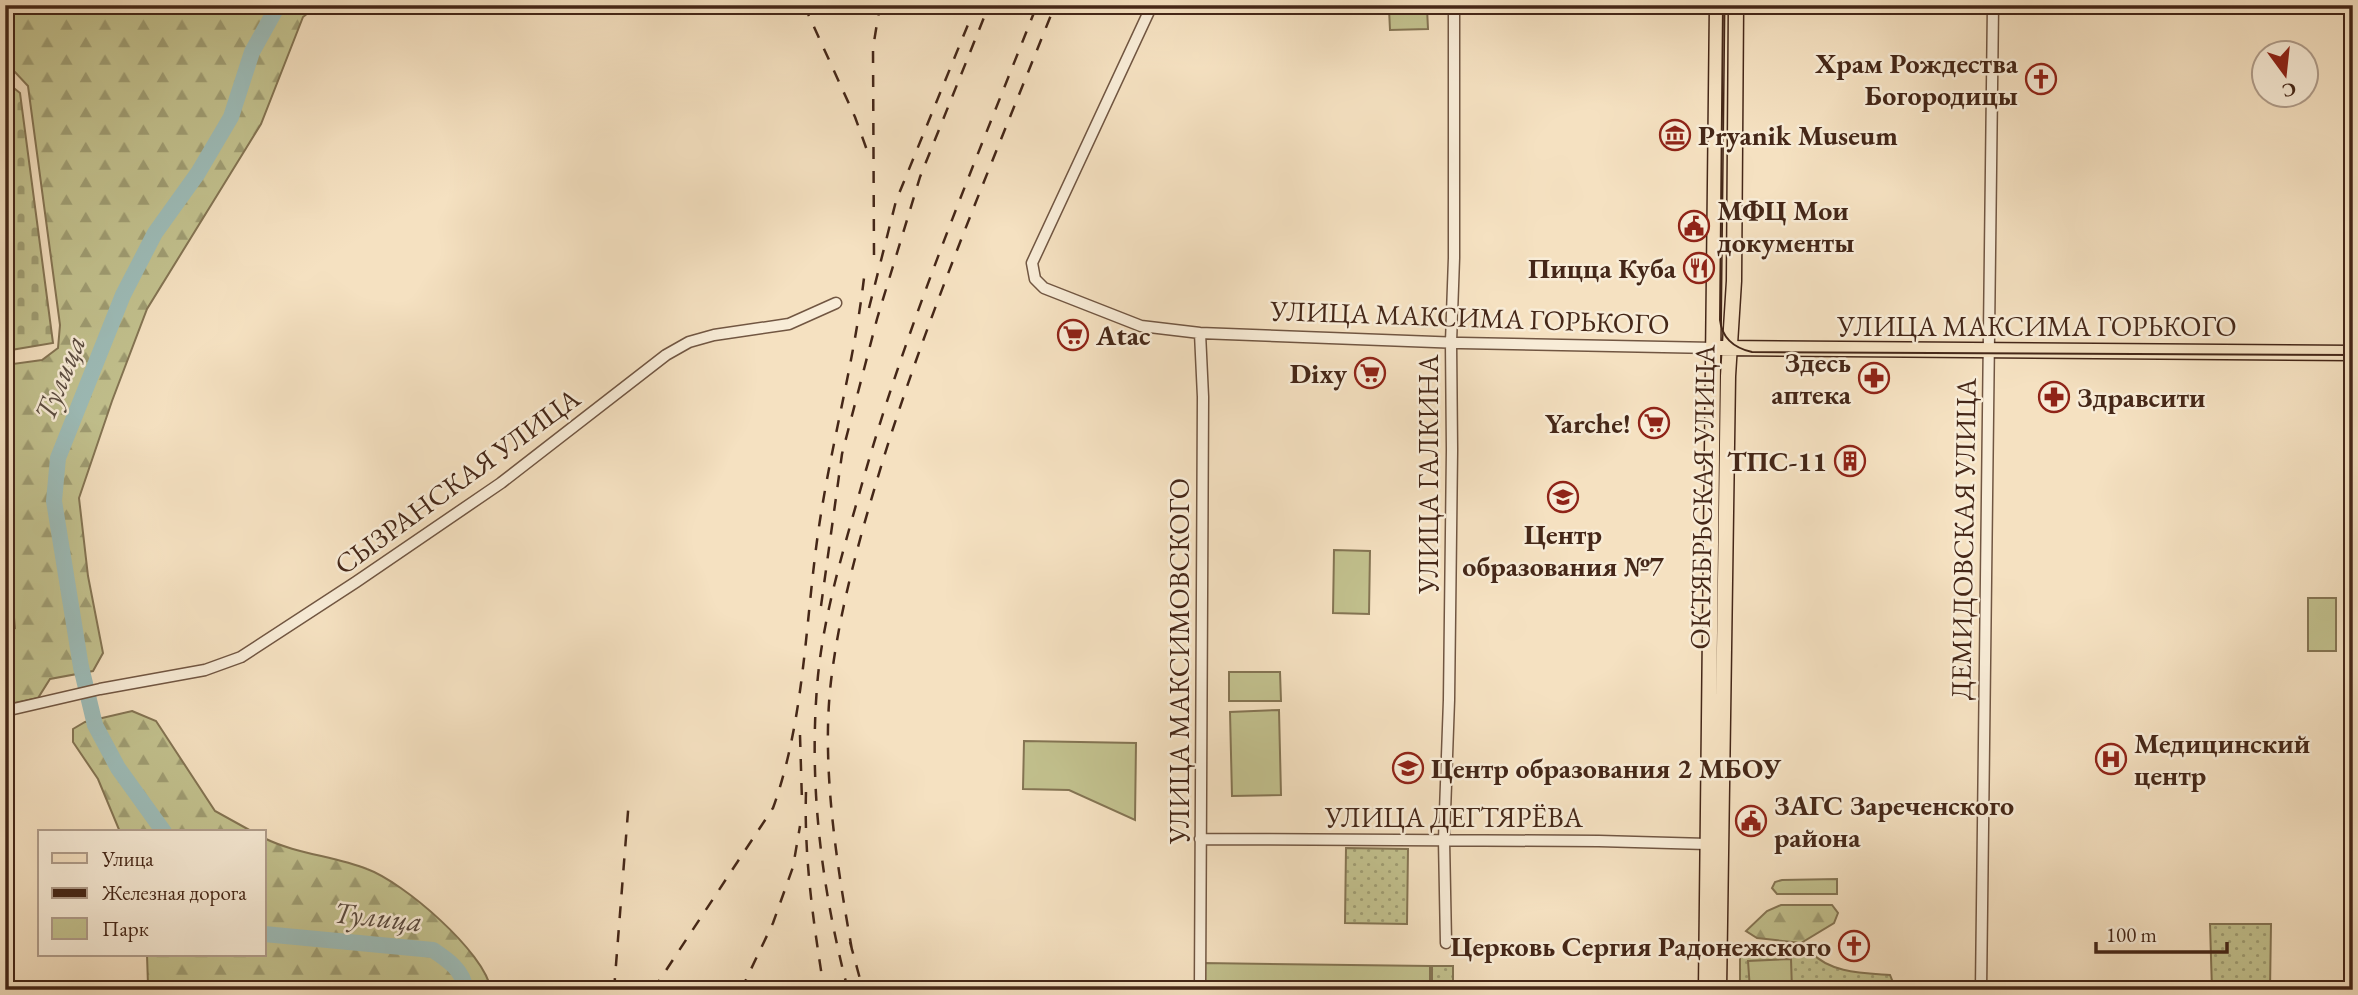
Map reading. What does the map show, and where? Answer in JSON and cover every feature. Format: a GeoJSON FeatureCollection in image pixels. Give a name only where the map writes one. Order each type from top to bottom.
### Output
{"type":"FeatureCollection","features":[{"type":"Feature","properties":{"kind":"main road","name":"ОКТЯБРЬСКАЯ УЛИЦА"},"geometry":{"type":"LineString","coordinates":[[1717,5],[1722,348],[1719,990]]}},
{"type":"Feature","properties":{"kind":"main road","name":"ОКТЯБРЬСКАЯ УЛИЦА"},"geometry":{"type":"LineString","coordinates":[[1706,990],[1707,844],[1722,348],[1734,281],[1736,5]]}},
{"type":"Feature","properties":{"kind":"main road","name":"УЛИЦА МАКСИМА ГОРЬКОГО"},"geometry":{"type":"LineString","coordinates":[[1722,348],[2353,353]]}},
{"type":"Feature","properties":{"kind":"street","name":"УЛИЦА МАКСИМА ГОРЬКОГО"},"geometry":{"type":"LineString","coordinates":[[1152,5],[1032,263],[1035,279],[1044,288],[1141,326],[1200,333],[1722,348]]}},
{"type":"Feature","properties":{"kind":"street","name":"УЛИЦА ГАЛКИНА"},"geometry":{"type":"LineString","coordinates":[[1447,943],[1444,840],[1450,662],[1454,5]]}},
{"type":"Feature","properties":{"kind":"street","name":"ДЕМИДОВСКАЯ УЛИЦА"},"geometry":{"type":"LineString","coordinates":[[1980,990],[1993,5]]}},
{"type":"Feature","properties":{"kind":"street","name":"СЫЗРАНСКАЯ УЛИЦА"},"geometry":{"type":"LineString","coordinates":[[5,711],[100,689],[205,670],[241,657],[502,483],[666,355],[689,342],[714,335],[789,324],[836,303]]}},
{"type":"Feature","properties":{"kind":"street","name":"УЛИЦА МАКСИМОВСКОГО"},"geometry":{"type":"LineString","coordinates":[[1200,333],[1203,397],[1200,990]]}},
{"type":"Feature","properties":{"kind":"street","name":"УЛИЦА ДЕГТЯРЁВА"},"geometry":{"type":"LineString","coordinates":[[1200,839],[1707,844]]}},
{"type":"Feature","properties":{"kind":"green space"},"geometry":{"type":"Polygon","coordinates":[[[5,5],[318,5],[303,17],[261,124],[147,309],[79,498],[88,576],[103,653],[93,671],[50,679],[38,698],[5,705],[5,609],[15,629],[5,515],[5,365],[42,360],[58,348],[60,325],[28,86],[15,72],[5,67],[5,5]]]}},
{"type":"Feature","properties":{"kind":"green space"},"geometry":{"type":"Polygon","coordinates":[[[1427,8],[1428,29],[1390,30],[1389,9],[1427,8]]]}},
{"type":"Feature","properties":{"kind":"green space"},"geometry":{"type":"Polygon","coordinates":[[[5,81],[20,93],[53,343],[5,351],[5,81]]]}},
{"type":"Feature","properties":{"kind":"green space"},"geometry":{"type":"Polygon","coordinates":[[[1334,550],[1370,551],[1369,614],[1333,613],[1334,550]]]}},
{"type":"Feature","properties":{"kind":"green space"},"geometry":{"type":"Polygon","coordinates":[[[2308,598],[2336,598],[2336,651],[2308,651],[2308,598]]]}},
{"type":"Feature","properties":{"kind":"green space"},"geometry":{"type":"Polygon","coordinates":[[[1229,672],[1280,672],[1281,701],[1229,701],[1229,672]]]}},
{"type":"Feature","properties":{"kind":"green space"},"geometry":{"type":"Polygon","coordinates":[[[1279,710],[1281,795],[1232,796],[1230,712],[1279,710]]]}},
{"type":"Feature","properties":{"kind":"green space"},"geometry":{"type":"Polygon","coordinates":[[[132,711],[156,721],[215,811],[249,830],[119,830],[98,779],[73,742],[73,729],[85,722],[132,711]]]}},
{"type":"Feature","properties":{"kind":"green space"},"geometry":{"type":"Polygon","coordinates":[[[1024,741],[1136,743],[1135,820],[1069,790],[1023,789],[1024,741]]]}},
{"type":"Feature","properties":{"kind":"green space"},"geometry":{"type":"Polygon","coordinates":[[[266,839],[289,848],[367,869],[401,888],[459,938],[485,974],[491,990],[151,990],[148,985],[147,956],[266,956],[266,839]]]}},
{"type":"Feature","properties":{"kind":"green space"},"geometry":{"type":"Polygon","coordinates":[[[1346,848],[1408,849],[1407,924],[1345,923],[1346,848]]]}},
{"type":"Feature","properties":{"kind":"green space"},"geometry":{"type":"Polygon","coordinates":[[[1837,879],[1837,894],[1777,894],[1772,888],[1775,882],[1782,880],[1837,879]]]}},
{"type":"Feature","properties":{"kind":"green space"},"geometry":{"type":"Polygon","coordinates":[[[1781,905],[1832,905],[1838,913],[1834,923],[1801,943],[1757,938],[1746,931],[1767,911],[1781,905]]]}},
{"type":"Feature","properties":{"kind":"green space"},"geometry":{"type":"Polygon","coordinates":[[[2210,924],[2271,924],[2270,990],[2212,990],[2210,924]]]}},
{"type":"Feature","properties":{"kind":"green space"},"geometry":{"type":"Polygon","coordinates":[[[1811,952],[1837,968],[1890,975],[1894,985],[1849,984],[1828,986],[1827,990],[1740,990],[1740,955],[1811,952]]]}},
{"type":"Feature","properties":{"kind":"green space"},"geometry":{"type":"Polygon","coordinates":[[[1791,959],[1792,990],[1750,990],[1748,961],[1791,959]]]}},
{"type":"Feature","properties":{"kind":"green space"},"geometry":{"type":"Polygon","coordinates":[[[1202,963],[1430,966],[1430,990],[1201,990],[1202,963]]]}},
{"type":"Feature","properties":{"kind":"green space"},"geometry":{"type":"Polygon","coordinates":[[[1432,966],[1453,966],[1453,990],[1432,990],[1432,966]]]}},
{"type":"Feature","properties":{"kind":"waterway","name":"Тулица"},"geometry":{"type":"LineString","coordinates":[[163,830],[118,768],[95,725],[81,667],[54,501],[58,458],[123,295],[155,233],[198,173],[231,117],[252,52],[276,9],[281,5]]}},
{"type":"Feature","properties":{"kind":"waterway","name":"Тулица"},"geometry":{"type":"LineString","coordinates":[[266,934],[433,950],[458,971],[466,990]]}},
{"type":"Feature","properties":{"kind":"tram line"},"geometry":{"type":"LineString","coordinates":[[1723,5],[1720,320],[1726,337],[1740,348],[1752,352],[2353,355]]}},
{"type":"Feature","properties":{"kind":"railway"},"geometry":{"type":"LineString","coordinates":[[804,5],[855,117],[868,153]]}},
{"type":"Feature","properties":{"kind":"railway"},"geometry":{"type":"LineString","coordinates":[[874,255],[873,48],[880,5]]}},
{"type":"Feature","properties":{"kind":"railway"},"geometry":{"type":"LineString","coordinates":[[869,308],[896,201],[976,5]]}},
{"type":"Feature","properties":{"kind":"railway"},"geometry":{"type":"LineString","coordinates":[[821,606],[842,454],[877,319],[920,177],[989,5]]}},
{"type":"Feature","properties":{"kind":"railway"},"geometry":{"type":"LineString","coordinates":[[848,990],[831,915],[816,802],[815,725],[823,637],[846,539],[898,368],[942,246],[1037,5]]}},
{"type":"Feature","properties":{"kind":"railway"},"geometry":{"type":"LineString","coordinates":[[852,950],[836,851],[828,748],[831,681],[846,597],[883,460],[922,345],[964,231],[1055,5]]}},
{"type":"Feature","properties":{"kind":"railway"},"geometry":{"type":"LineString","coordinates":[[653,990],[773,808],[784,773],[798,702],[820,520],[856,332],[865,269]]}},
{"type":"Feature","properties":{"kind":"railway"},"geometry":{"type":"LineString","coordinates":[[800,735],[802,802]]}},
{"type":"Feature","properties":{"kind":"railway"},"geometry":{"type":"LineString","coordinates":[[806,792],[808,864],[823,983]]}},
{"type":"Feature","properties":{"kind":"railway"},"geometry":{"type":"LineString","coordinates":[[614,990],[629,799]]}},
{"type":"Feature","properties":{"kind":"railway"},"geometry":{"type":"LineString","coordinates":[[741,990],[773,923],[793,867],[800,826]]}},
{"type":"Feature","properties":{"kind":"railway"},"geometry":{"type":"LineString","coordinates":[[850,942],[863,990]]}},
{"type":"Feature","properties":{"kind":"place","name":"Храм Рождества Богородицы"},"geometry":{"type":"Point","coordinates":[2041,79]}},
{"type":"Feature","properties":{"kind":"place","name":"Pryanik Museum"},"geometry":{"type":"Point","coordinates":[1675,135]}},
{"type":"Feature","properties":{"kind":"place","name":"МФЦ Мои документы"},"geometry":{"type":"Point","coordinates":[1694,226]}},
{"type":"Feature","properties":{"kind":"place","name":"Пицца Куба"},"geometry":{"type":"Point","coordinates":[1699,268]}},
{"type":"Feature","properties":{"kind":"place","name":"Atac"},"geometry":{"type":"Point","coordinates":[1073,335]}},
{"type":"Feature","properties":{"kind":"place","name":"Dixy"},"geometry":{"type":"Point","coordinates":[1370,373]}},
{"type":"Feature","properties":{"kind":"place","name":"Здесь аптека"},"geometry":{"type":"Point","coordinates":[1874,378]}},
{"type":"Feature","properties":{"kind":"place","name":"Здравсити"},"geometry":{"type":"Point","coordinates":[2054,397]}},
{"type":"Feature","properties":{"kind":"place","name":"Yarche!"},"geometry":{"type":"Point","coordinates":[1654,423]}},
{"type":"Feature","properties":{"kind":"place","name":"ТПС-11"},"geometry":{"type":"Point","coordinates":[1850,461]}},
{"type":"Feature","properties":{"kind":"place","name":"Центр образования №7"},"geometry":{"type":"Point","coordinates":[1563,497]}},
{"type":"Feature","properties":{"kind":"place","name":"Медицинский центр"},"geometry":{"type":"Point","coordinates":[2111,759]}},
{"type":"Feature","properties":{"kind":"place","name":"Центр образования 2 МБОУ"},"geometry":{"type":"Point","coordinates":[1408,768]}},
{"type":"Feature","properties":{"kind":"place","name":"ЗАГС Зареченского района"},"geometry":{"type":"Point","coordinates":[1751,821]}},
{"type":"Feature","properties":{"kind":"place","name":"Церковь Сергия Радонежского"},"geometry":{"type":"Point","coordinates":[1854,946]}}]}
